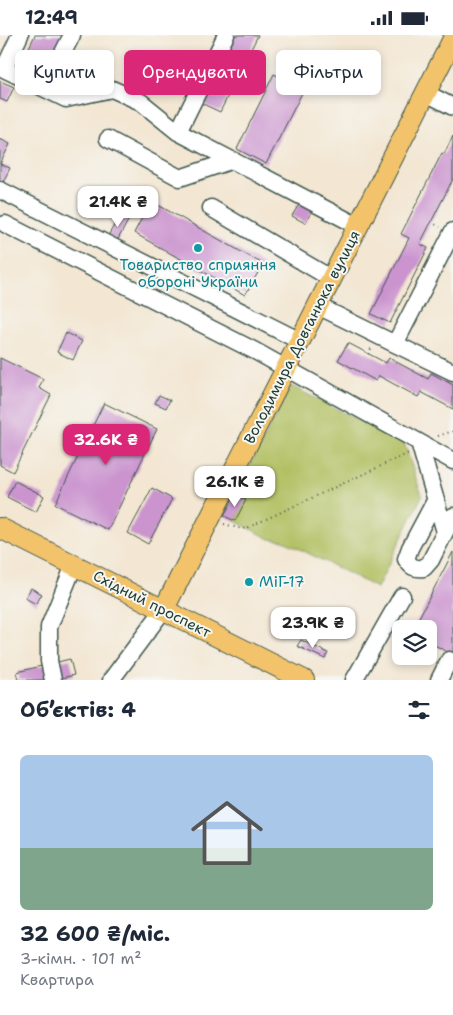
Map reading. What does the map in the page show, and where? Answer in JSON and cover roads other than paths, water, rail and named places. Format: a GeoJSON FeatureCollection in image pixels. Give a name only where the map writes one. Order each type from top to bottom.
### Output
{"type":"FeatureCollection","features":[{"type":"Feature","properties":{"kind":"main road","name":"Володимира Довганюка вулиця"},"geometry":{"type":"LineString","coordinates":[[164,609],[453,39]]}},
{"type":"Feature","properties":{"kind":"main road","name":"Східний проспект"},"geometry":{"type":"LineString","coordinates":[[0,527],[304,680]]}},
{"type":"Feature","properties":{"kind":"street"},"geometry":{"type":"LineString","coordinates":[[15,74],[4,69],[20,35]]}},
{"type":"Feature","properties":{"kind":"street"},"geometry":{"type":"LineString","coordinates":[[64,50],[72,35]]}},
{"type":"Feature","properties":{"kind":"street"},"geometry":{"type":"LineString","coordinates":[[178,132],[226,35]]}},
{"type":"Feature","properties":{"kind":"street"},"geometry":{"type":"LineString","coordinates":[[114,90],[140,102],[178,132],[358,226]]}},
{"type":"Feature","properties":{"kind":"street"},"geometry":{"type":"LineString","coordinates":[[426,93],[453,107]]}},
{"type":"Feature","properties":{"kind":"street"},"geometry":{"type":"LineString","coordinates":[[58,95],[66,99],[84,95]]}},
{"type":"Feature","properties":{"kind":"street"},"geometry":{"type":"LineString","coordinates":[[108,139],[180,178],[233,160]]}},
{"type":"Feature","properties":{"kind":"street"},"geometry":{"type":"LineString","coordinates":[[0,190],[300,341]]}},
{"type":"Feature","properties":{"kind":"street"},"geometry":{"type":"LineString","coordinates":[[211,208],[332,279]]}},
{"type":"Feature","properties":{"kind":"street"},"geometry":{"type":"LineString","coordinates":[[5,223],[255,351],[453,461]]}},
{"type":"Feature","properties":{"kind":"street"},"geometry":{"type":"LineString","coordinates":[[395,344],[447,256],[453,231]]}},
{"type":"Feature","properties":{"kind":"street"},"geometry":{"type":"LineString","coordinates":[[318,306],[453,372]]}},
{"type":"Feature","properties":{"kind":"street"},"geometry":{"type":"LineString","coordinates":[[419,442],[445,532]]}},
{"type":"Feature","properties":{"kind":"street"},"geometry":{"type":"LineString","coordinates":[[436,499],[410,548],[406,559],[410,566],[415,569],[424,568],[431,560],[453,516]]}},
{"type":"Feature","properties":{"kind":"street"},"geometry":{"type":"LineString","coordinates":[[53,680],[49,661],[49,627],[74,565]]}},
{"type":"Feature","properties":{"kind":"street"},"geometry":{"type":"LineString","coordinates":[[354,680],[402,595]]}},
{"type":"Feature","properties":{"kind":"street","name":"Володимира Довганюка вулиця"},"geometry":{"type":"LineString","coordinates":[[111,680],[164,609]]}},
{"type":"Feature","properties":{"kind":"street"},"geometry":{"type":"LineString","coordinates":[[439,680],[449,660]]}},
{"type":"Feature","properties":{"kind":"place","name":"Товариство сприяння обороні України"},"geometry":{"type":"Point","coordinates":[198,248]}},
{"type":"Feature","properties":{"kind":"place","name":"МіГ-17"},"geometry":{"type":"Point","coordinates":[249,582]}}]}
